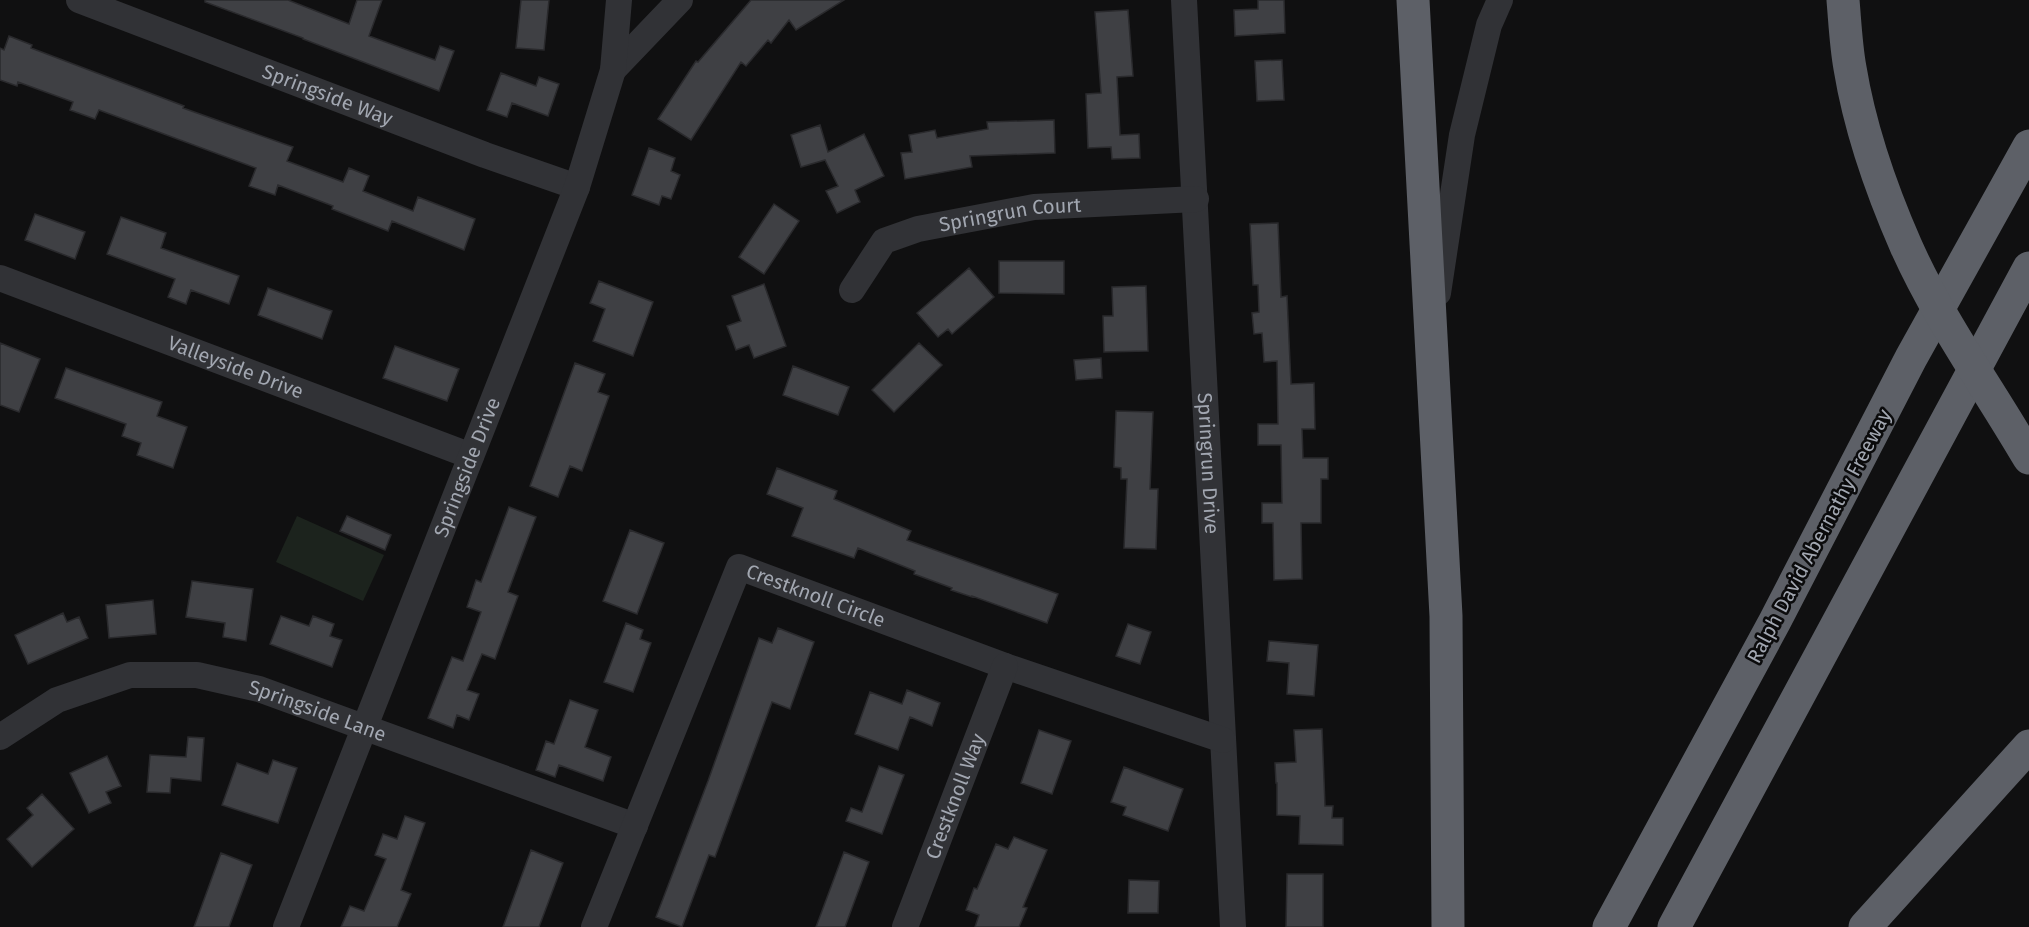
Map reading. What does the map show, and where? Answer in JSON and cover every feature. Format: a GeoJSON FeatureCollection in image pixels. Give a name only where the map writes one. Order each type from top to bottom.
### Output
{"type":"FeatureCollection","features":[{"type":"Feature","properties":{"kind":"highway"},"geometry":{"type":"LineString","coordinates":[[1413,0],[1446,616],[1448,927]]}},
{"type":"Feature","properties":{"kind":"highway"},"geometry":{"type":"LineString","coordinates":[[1843,0],[1850,67],[1859,111],[1872,159],[1906,246],[1925,284],[2029,458]]}},
{"type":"Feature","properties":{"kind":"highway","name":"Ralph David Abernathy Freeway"},"geometry":{"type":"LineString","coordinates":[[1609,927],[1764,641],[1911,358],[2029,146]]}},
{"type":"Feature","properties":{"kind":"highway"},"geometry":{"type":"LineString","coordinates":[[1674,927],[2029,268]]}},
{"type":"Feature","properties":{"kind":"highway"},"geometry":{"type":"LineString","coordinates":[[1865,927],[2029,746]]}},
{"type":"Feature","properties":{"kind":"street","name":"Springside Way"},"geometry":{"type":"LineString","coordinates":[[79,0],[485,155],[577,187]]}},
{"type":"Feature","properties":{"kind":"street","name":"Springside Drive"},"geometry":{"type":"LineString","coordinates":[[286,927],[577,187],[613,70],[619,0]]}},
{"type":"Feature","properties":{"kind":"street"},"geometry":{"type":"LineString","coordinates":[[613,70],[680,0]]}},
{"type":"Feature","properties":{"kind":"street","name":"Springrun Drive"},"geometry":{"type":"LineString","coordinates":[[1184,0],[1233,927]]}},
{"type":"Feature","properties":{"kind":"street"},"geometry":{"type":"LineString","coordinates":[[1431,340],[1462,135],[1489,25],[1500,0]]}},
{"type":"Feature","properties":{"kind":"street","name":"Springrun Court"},"geometry":{"type":"LineString","coordinates":[[852,290],[884,241],[918,229],[1034,207],[1196,199]]}},
{"type":"Feature","properties":{"kind":"street","name":"Valleyside Drive"},"geometry":{"type":"LineString","coordinates":[[0,278],[471,456]]}},
{"type":"Feature","properties":{"kind":"street","name":"Crestknoll Circle"},"geometry":{"type":"LineString","coordinates":[[594,927],[739,567],[1005,666],[1223,740]]}},
{"type":"Feature","properties":{"kind":"street","name":"Crestknoll Way"},"geometry":{"type":"LineString","coordinates":[[905,927],[1005,666]]}},
{"type":"Feature","properties":{"kind":"street","name":"Springside Lane"},"geometry":{"type":"LineString","coordinates":[[0,737],[57,700],[130,675],[197,675],[259,689],[635,826]]}},
{"type":"Feature","properties":{"kind":"shaded area"},"geometry":{"type":"Polygon","coordinates":[[[297,516],[384,555],[363,601],[276,562],[297,516]]]}},
{"type":"Feature","properties":{"kind":"building"},"geometry":{"type":"Polygon","coordinates":[[[205,0],[288,0],[349,24],[357,0],[382,0],[369,36],[435,60],[440,46],[454,51],[439,91],[205,2],[205,0]]]}},
{"type":"Feature","properties":{"kind":"building"},"geometry":{"type":"Polygon","coordinates":[[[521,0],[549,0],[544,50],[516,48],[521,0]]]}},
{"type":"Feature","properties":{"kind":"building"},"geometry":{"type":"Polygon","coordinates":[[[751,0],[844,0],[796,30],[789,20],[771,43],[768,40],[746,66],[741,62],[691,140],[658,119],[696,61],[698,62],[751,0]]]}},
{"type":"Feature","properties":{"kind":"building"},"geometry":{"type":"Polygon","coordinates":[[[1258,0],[1284,0],[1285,33],[1235,36],[1234,10],[1258,9],[1258,0]]]}},
{"type":"Feature","properties":{"kind":"building"},"geometry":{"type":"Polygon","coordinates":[[[1128,10],[1133,76],[1117,77],[1120,135],[1139,134],[1140,158],[1112,159],[1111,147],[1088,148],[1086,94],[1101,93],[1095,12],[1128,10]]]}},
{"type":"Feature","properties":{"kind":"building"},"geometry":{"type":"Polygon","coordinates":[[[9,36],[32,45],[31,48],[184,106],[183,108],[293,147],[287,161],[343,182],[349,168],[369,176],[363,191],[413,211],[418,197],[475,219],[464,250],[392,221],[388,231],[332,209],[333,206],[278,185],[275,195],[249,186],[256,168],[99,110],[95,119],[70,110],[73,102],[18,82],[17,86],[0,80],[0,48],[4,50],[9,36]]]}},
{"type":"Feature","properties":{"kind":"building"},"geometry":{"type":"Polygon","coordinates":[[[1282,60],[1284,100],[1257,101],[1255,61],[1282,60]]]}},
{"type":"Feature","properties":{"kind":"building"},"geometry":{"type":"Polygon","coordinates":[[[501,73],[536,86],[539,77],[559,84],[548,116],[512,103],[507,117],[487,110],[501,73]]]}},
{"type":"Feature","properties":{"kind":"building"},"geometry":{"type":"Polygon","coordinates":[[[1054,120],[1055,153],[970,156],[972,167],[905,179],[901,153],[912,152],[909,135],[935,130],[937,138],[988,129],[987,122],[1054,120]]]}},
{"type":"Feature","properties":{"kind":"building"},"geometry":{"type":"Polygon","coordinates":[[[820,125],[828,152],[864,134],[884,176],[855,190],[860,202],[837,213],[826,191],[838,186],[825,160],[801,167],[791,135],[820,125]]]}},
{"type":"Feature","properties":{"kind":"building"},"geometry":{"type":"Polygon","coordinates":[[[649,148],[675,158],[671,171],[680,175],[671,199],[662,196],[659,205],[632,195],[649,148]]]}},
{"type":"Feature","properties":{"kind":"building"},"geometry":{"type":"Polygon","coordinates":[[[774,204],[799,221],[764,274],[739,257],[774,204]]]}},
{"type":"Feature","properties":{"kind":"building"},"geometry":{"type":"Polygon","coordinates":[[[35,214],[85,232],[75,259],[25,240],[35,214]]]}},
{"type":"Feature","properties":{"kind":"building"},"geometry":{"type":"Polygon","coordinates":[[[121,217],[166,233],[161,248],[239,276],[229,304],[191,290],[186,304],[168,297],[175,279],[107,254],[121,217]]]}},
{"type":"Feature","properties":{"kind":"building"},"geometry":{"type":"Polygon","coordinates":[[[1278,223],[1281,297],[1287,296],[1291,384],[1314,383],[1315,429],[1302,429],[1303,458],[1328,458],[1328,479],[1321,479],[1321,523],[1301,523],[1302,579],[1274,580],[1273,523],[1262,523],[1262,503],[1282,503],[1281,445],[1258,445],[1258,424],[1278,424],[1277,361],[1264,362],[1262,333],[1254,334],[1252,313],[1259,312],[1258,285],[1253,285],[1250,224],[1278,223]]]}},
{"type":"Feature","properties":{"kind":"building"},"geometry":{"type":"Polygon","coordinates":[[[999,261],[1064,261],[1064,294],[999,293],[999,261]]]}},
{"type":"Feature","properties":{"kind":"building"},"geometry":{"type":"Polygon","coordinates":[[[969,268],[994,297],[952,334],[948,329],[938,337],[917,313],[969,268]]]}},
{"type":"Feature","properties":{"kind":"building"},"geometry":{"type":"Polygon","coordinates":[[[599,281],[653,302],[633,356],[593,341],[605,309],[590,303],[599,281]]]}},
{"type":"Feature","properties":{"kind":"building"},"geometry":{"type":"Polygon","coordinates":[[[764,284],[786,346],[754,358],[749,345],[736,350],[727,326],[741,321],[732,296],[764,284]]]}},
{"type":"Feature","properties":{"kind":"building"},"geometry":{"type":"Polygon","coordinates":[[[1146,286],[1148,351],[1104,352],[1103,316],[1113,316],[1112,287],[1146,286]]]}},
{"type":"Feature","properties":{"kind":"building"},"geometry":{"type":"Polygon","coordinates":[[[268,288],[332,311],[322,339],[258,315],[268,288]]]}},
{"type":"Feature","properties":{"kind":"building"},"geometry":{"type":"Polygon","coordinates":[[[0,343],[40,359],[19,412],[0,405],[0,343]]]}},
{"type":"Feature","properties":{"kind":"building"},"geometry":{"type":"Polygon","coordinates":[[[919,343],[942,365],[894,412],[872,390],[919,343]]]}},
{"type":"Feature","properties":{"kind":"building"},"geometry":{"type":"Polygon","coordinates":[[[395,346],[459,369],[447,401],[383,378],[395,346]]]}},
{"type":"Feature","properties":{"kind":"building"},"geometry":{"type":"Polygon","coordinates":[[[1101,358],[1102,378],[1076,380],[1074,360],[1101,358]]]}},
{"type":"Feature","properties":{"kind":"building"},"geometry":{"type":"Polygon","coordinates":[[[575,363],[605,374],[598,392],[609,396],[582,471],[570,466],[558,497],[530,486],[575,363]]]}},
{"type":"Feature","properties":{"kind":"building"},"geometry":{"type":"Polygon","coordinates":[[[793,366],[849,387],[838,415],[783,395],[793,366]]]}},
{"type":"Feature","properties":{"kind":"building"},"geometry":{"type":"Polygon","coordinates":[[[66,368],[162,402],[157,416],[187,427],[173,468],[137,455],[141,443],[122,436],[126,424],[55,398],[66,368]]]}},
{"type":"Feature","properties":{"kind":"building"},"geometry":{"type":"Polygon","coordinates":[[[1116,411],[1153,412],[1150,489],[1158,489],[1156,549],[1124,548],[1127,479],[1121,479],[1121,468],[1114,467],[1116,411]]]}},
{"type":"Feature","properties":{"kind":"building"},"geometry":{"type":"Polygon","coordinates":[[[777,468],[837,491],[834,499],[911,531],[907,540],[1058,594],[1047,623],[951,590],[952,588],[914,574],[915,571],[858,548],[854,558],[792,536],[803,508],[767,494],[777,468]]]}},
{"type":"Feature","properties":{"kind":"building"},"geometry":{"type":"Polygon","coordinates":[[[509,507],[536,517],[508,592],[518,596],[495,659],[482,654],[467,690],[479,694],[469,720],[457,715],[453,728],[428,718],[452,657],[463,661],[481,612],[467,607],[476,580],[481,582],[509,507]]]}},
{"type":"Feature","properties":{"kind":"building"},"geometry":{"type":"Polygon","coordinates":[[[347,516],[391,535],[385,550],[340,531],[347,516]]]}},
{"type":"Feature","properties":{"kind":"building"},"geometry":{"type":"Polygon","coordinates":[[[630,530],[664,543],[637,614],[603,601],[630,530]]]}},
{"type":"Feature","properties":{"kind":"building"},"geometry":{"type":"Polygon","coordinates":[[[192,581],[253,589],[246,641],[223,637],[225,623],[186,617],[192,581]]]}},
{"type":"Feature","properties":{"kind":"building"},"geometry":{"type":"Polygon","coordinates":[[[153,600],[156,634],[109,638],[106,605],[153,600]]]}},
{"type":"Feature","properties":{"kind":"building"},"geometry":{"type":"Polygon","coordinates":[[[63,613],[67,622],[79,617],[88,638],[28,664],[15,635],[63,613]]]}},
{"type":"Feature","properties":{"kind":"building"},"geometry":{"type":"Polygon","coordinates":[[[281,616],[309,626],[313,616],[334,624],[330,636],[342,640],[332,667],[270,644],[281,616]]]}},
{"type":"Feature","properties":{"kind":"building"},"geometry":{"type":"Polygon","coordinates":[[[626,623],[643,630],[640,639],[651,643],[633,692],[604,682],[626,623]]]}},
{"type":"Feature","properties":{"kind":"building"},"geometry":{"type":"Polygon","coordinates":[[[1128,624],[1151,632],[1140,664],[1116,656],[1128,624]]]}},
{"type":"Feature","properties":{"kind":"building"},"geometry":{"type":"Polygon","coordinates":[[[778,628],[814,642],[790,709],[772,702],[715,857],[709,855],[682,927],[656,917],[759,638],[772,643],[778,628]]]}},
{"type":"Feature","properties":{"kind":"building"},"geometry":{"type":"Polygon","coordinates":[[[1269,641],[1318,645],[1314,696],[1287,694],[1289,663],[1267,661],[1269,641]]]}},
{"type":"Feature","properties":{"kind":"building"},"geometry":{"type":"Polygon","coordinates":[[[907,690],[940,703],[932,726],[910,717],[898,750],[855,734],[870,692],[902,704],[907,690]]]}},
{"type":"Feature","properties":{"kind":"building"},"geometry":{"type":"Polygon","coordinates":[[[570,700],[598,710],[585,747],[611,757],[603,781],[559,765],[555,777],[536,770],[546,741],[554,744],[570,700]]]}},
{"type":"Feature","properties":{"kind":"building"},"geometry":{"type":"Polygon","coordinates":[[[1322,729],[1325,806],[1333,806],[1332,818],[1343,818],[1343,845],[1299,844],[1300,816],[1277,815],[1275,763],[1296,762],[1294,730],[1322,729]]]}},
{"type":"Feature","properties":{"kind":"building"},"geometry":{"type":"Polygon","coordinates":[[[1039,730],[1071,741],[1052,794],[1021,783],[1039,730]]]}},
{"type":"Feature","properties":{"kind":"building"},"geometry":{"type":"Polygon","coordinates":[[[188,737],[204,738],[201,781],[171,778],[170,793],[147,792],[150,755],[186,757],[188,737]]]}},
{"type":"Feature","properties":{"kind":"building"},"geometry":{"type":"Polygon","coordinates":[[[107,756],[121,786],[106,792],[111,803],[89,813],[70,773],[107,756]]]}},
{"type":"Feature","properties":{"kind":"building"},"geometry":{"type":"Polygon","coordinates":[[[273,760],[297,768],[278,823],[222,805],[237,763],[268,774],[273,760]]]}},
{"type":"Feature","properties":{"kind":"building"},"geometry":{"type":"Polygon","coordinates":[[[879,766],[904,775],[882,834],[846,821],[851,808],[862,812],[879,766]]]}},
{"type":"Feature","properties":{"kind":"building"},"geometry":{"type":"Polygon","coordinates":[[[1124,767],[1183,789],[1168,831],[1123,815],[1126,807],[1111,802],[1124,767]]]}},
{"type":"Feature","properties":{"kind":"building"},"geometry":{"type":"Polygon","coordinates":[[[42,794],[74,829],[32,867],[7,839],[33,815],[27,808],[42,794]]]}},
{"type":"Feature","properties":{"kind":"building"},"geometry":{"type":"Polygon","coordinates":[[[405,816],[425,823],[401,890],[411,894],[397,927],[341,927],[350,906],[364,911],[386,859],[375,855],[383,834],[397,839],[405,816]]]}},
{"type":"Feature","properties":{"kind":"building"},"geometry":{"type":"Polygon","coordinates":[[[1014,837],[1047,850],[1023,907],[1027,908],[1019,927],[975,927],[979,915],[966,910],[974,888],[977,889],[996,844],[1008,849],[1014,837]]]}},
{"type":"Feature","properties":{"kind":"building"},"geometry":{"type":"Polygon","coordinates":[[[531,850],[563,863],[539,927],[503,927],[531,850]]]}},
{"type":"Feature","properties":{"kind":"building"},"geometry":{"type":"Polygon","coordinates":[[[844,852],[869,862],[845,927],[816,927],[844,852]]]}},
{"type":"Feature","properties":{"kind":"building"},"geometry":{"type":"Polygon","coordinates":[[[221,853],[252,865],[229,927],[194,927],[221,853]]]}},
{"type":"Feature","properties":{"kind":"building"},"geometry":{"type":"Polygon","coordinates":[[[1287,874],[1323,874],[1323,927],[1286,927],[1287,874]]]}},
{"type":"Feature","properties":{"kind":"building"},"geometry":{"type":"Polygon","coordinates":[[[1129,880],[1159,881],[1158,913],[1128,913],[1129,880]]]}}]}
